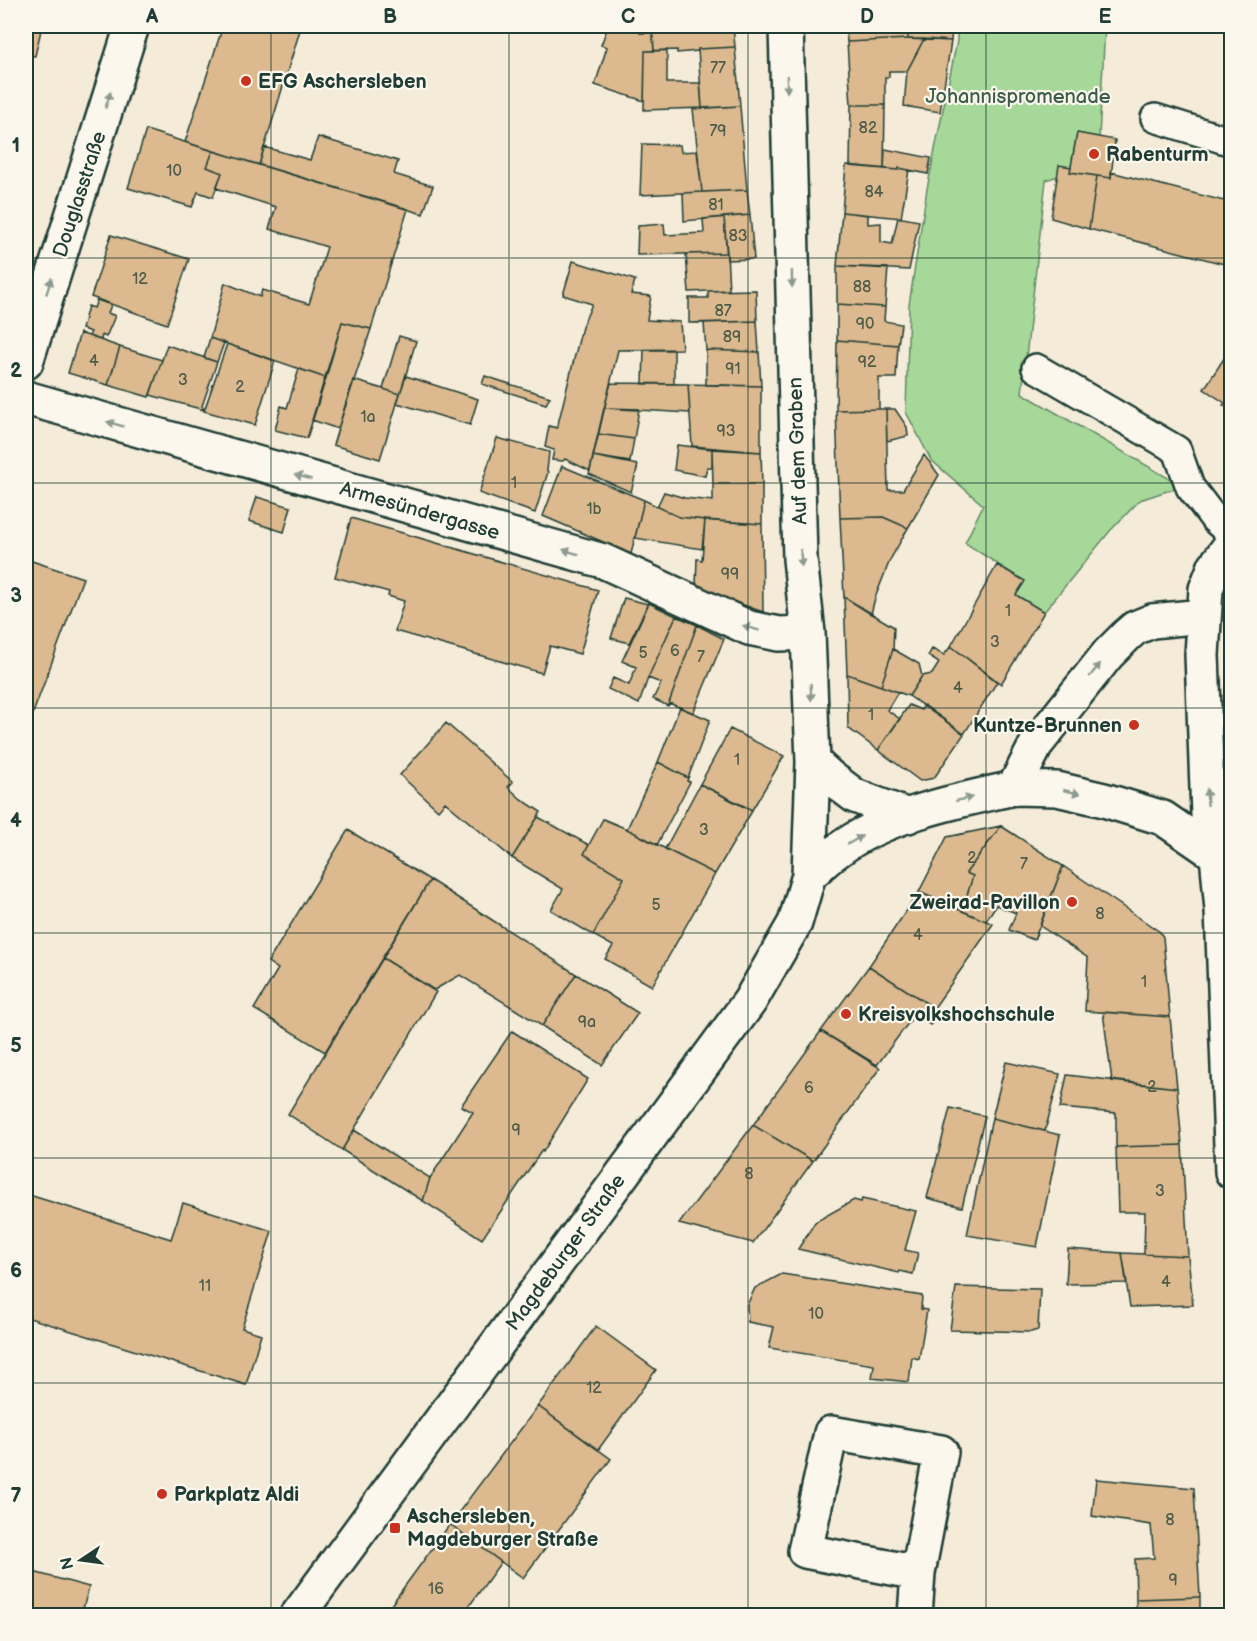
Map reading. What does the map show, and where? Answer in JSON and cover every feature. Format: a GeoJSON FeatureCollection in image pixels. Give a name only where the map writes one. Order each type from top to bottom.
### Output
{"type":"FeatureCollection","features":[{"type":"Feature","properties":{"kind":"street","name":"Douglasstraße"},"geometry":{"type":"LineString","coordinates":[[26,362],[132,26]]}},
{"type":"Feature","properties":{"kind":"street","name":"Auf dem Graben"},"geometry":{"type":"LineString","coordinates":[[786,26],[800,559],[808,633],[813,762],[809,875]]}},
{"type":"Feature","properties":{"kind":"street","name":"Armesündergasse"},"geometry":{"type":"LineString","coordinates":[[26,398],[603,561],[749,628],[778,634],[808,633]]}},
{"type":"Feature","properties":{"kind":"street"},"geometry":{"type":"LineString","coordinates":[[1232,543],[1215,566],[1206,590],[1202,655],[1208,815],[1224,858],[1222,910],[1232,1172]]}},
{"type":"Feature","properties":{"kind":"street"},"geometry":{"type":"LineString","coordinates":[[1014,788],[1037,743],[1108,654],[1127,635],[1152,621],[1203,616]]}},
{"type":"Feature","properties":{"kind":"street"},"geometry":{"type":"LineString","coordinates":[[813,762],[855,796],[908,816]]}},
{"type":"Feature","properties":{"kind":"street"},"geometry":{"type":"LineString","coordinates":[[809,875],[838,850],[865,834],[908,816],[970,797],[1014,788],[1058,789],[1163,818],[1224,858]]}},
{"type":"Feature","properties":{"kind":"street","name":"Magdeburger Straße"},"geometry":{"type":"LineString","coordinates":[[297,1616],[750,1001],[795,923],[809,875]]}},
{"type":"Feature","properties":{"kind":"street"},"geometry":{"type":"LineString","coordinates":[[915,1616],[918,1573],[941,1452],[831,1433],[805,1551],[918,1573]]}},
{"type":"Feature","properties":{"kind":"lane"},"geometry":{"type":"LineString","coordinates":[[1155,118],[1232,142]]}},
{"type":"Feature","properties":{"kind":"lane"},"geometry":{"type":"LineString","coordinates":[[1036,368],[1177,450],[1190,487],[1215,519],[1232,534]]}},
{"type":"Feature","properties":{"kind":"green space","name":"Johannispromenade"},"geometry":{"type":"Polygon","coordinates":[[[957,26],[1105,26],[1099,137],[1077,133],[1070,172],[1046,180],[1022,393],[1182,486],[1140,500],[1110,531],[1044,612],[1016,595],[1024,581],[965,543],[983,505],[931,460],[906,412],[909,305],[927,189],[957,41],[957,26]]]}},
{"type":"Feature","properties":{"kind":"building"},"geometry":{"type":"Polygon","coordinates":[[[26,26],[42,26],[35,56],[26,55],[26,26]]]}},
{"type":"Feature","properties":{"kind":"building"},"geometry":{"type":"Polygon","coordinates":[[[47,26],[96,26],[94,32],[47,26]]]}},
{"type":"Feature","properties":{"kind":"building","name":"EFG Aschersleben"},"geometry":{"type":"Polygon","coordinates":[[[223,26],[285,26],[300,30],[259,165],[185,142],[223,26]]]}},
{"type":"Feature","properties":{"kind":"building"},"geometry":{"type":"Polygon","coordinates":[[[608,26],[643,26],[640,33],[653,33],[654,51],[645,51],[644,101],[595,85],[607,47],[601,45],[608,26]]]}},
{"type":"Feature","properties":{"kind":"building"},"geometry":{"type":"Polygon","coordinates":[[[652,26],[733,26],[735,47],[698,49],[698,51],[677,53],[677,50],[654,51],[652,26]]]}},
{"type":"Feature","properties":{"kind":"building"},"geometry":{"type":"Polygon","coordinates":[[[846,26],[908,26],[908,39],[847,42],[846,26]]]}},
{"type":"Feature","properties":{"kind":"building"},"geometry":{"type":"Polygon","coordinates":[[[908,26],[952,26],[951,41],[908,39],[908,26]]]}},
{"type":"Feature","properties":{"kind":"building"},"geometry":{"type":"Polygon","coordinates":[[[924,39],[907,71],[889,71],[889,77],[885,77],[885,105],[851,105],[847,42],[924,39]]]}},
{"type":"Feature","properties":{"kind":"building"},"geometry":{"type":"Polygon","coordinates":[[[924,39],[951,41],[940,112],[904,106],[907,71],[924,39]]]}},
{"type":"Feature","properties":{"kind":"building"},"geometry":{"type":"Polygon","coordinates":[[[735,47],[740,106],[702,108],[698,49],[735,47]]]}},
{"type":"Feature","properties":{"kind":"building"},"geometry":{"type":"Polygon","coordinates":[[[667,50],[667,83],[700,83],[702,108],[644,110],[645,51],[667,50]]]}},
{"type":"Feature","properties":{"kind":"building"},"geometry":{"type":"Polygon","coordinates":[[[851,105],[885,105],[884,169],[850,166],[851,105]]]}},
{"type":"Feature","properties":{"kind":"building"},"geometry":{"type":"Polygon","coordinates":[[[740,106],[747,190],[702,192],[693,109],[740,106]]]}},
{"type":"Feature","properties":{"kind":"building"},"geometry":{"type":"Polygon","coordinates":[[[146,130],[213,151],[207,167],[222,173],[213,197],[198,192],[192,207],[128,188],[146,130]]]}},
{"type":"Feature","properties":{"kind":"building","name":"Rabenturm"},"geometry":{"type":"Polygon","coordinates":[[[1077,133],[1115,140],[1111,178],[1070,172],[1077,133]]]}},
{"type":"Feature","properties":{"kind":"building"},"geometry":{"type":"Polygon","coordinates":[[[318,137],[398,161],[394,174],[433,186],[423,214],[259,165],[264,147],[310,160],[318,137]]]}},
{"type":"Feature","properties":{"kind":"building"},"geometry":{"type":"Polygon","coordinates":[[[642,144],[680,145],[681,152],[697,151],[702,192],[640,195],[642,144]]]}},
{"type":"Feature","properties":{"kind":"building"},"geometry":{"type":"Polygon","coordinates":[[[885,149],[931,158],[928,174],[899,168],[899,170],[884,169],[885,149]]]}},
{"type":"Feature","properties":{"kind":"building"},"geometry":{"type":"Polygon","coordinates":[[[213,151],[408,209],[371,329],[342,322],[326,378],[210,338],[225,283],[260,297],[262,290],[309,304],[327,247],[269,229],[276,207],[216,188],[222,173],[207,167],[213,151]]]}},
{"type":"Feature","properties":{"kind":"building"},"geometry":{"type":"Polygon","coordinates":[[[846,165],[909,170],[901,218],[842,212],[846,165]]]}},
{"type":"Feature","properties":{"kind":"building"},"geometry":{"type":"Polygon","coordinates":[[[1059,165],[1071,167],[1070,172],[1097,176],[1089,229],[1051,218],[1059,165]]]}},
{"type":"Feature","properties":{"kind":"building"},"geometry":{"type":"Polygon","coordinates":[[[1111,172],[1232,203],[1232,266],[1089,229],[1097,176],[1111,178],[1111,172]]]}},
{"type":"Feature","properties":{"kind":"building"},"geometry":{"type":"Polygon","coordinates":[[[747,190],[750,215],[684,221],[683,193],[747,190]]]}},
{"type":"Feature","properties":{"kind":"building"},"geometry":{"type":"Polygon","coordinates":[[[842,212],[868,215],[868,224],[881,223],[881,242],[892,244],[898,217],[919,221],[909,270],[837,266],[842,212]]]}},
{"type":"Feature","properties":{"kind":"building"},"geometry":{"type":"Polygon","coordinates":[[[750,215],[754,259],[727,260],[724,217],[750,215]]]}},
{"type":"Feature","properties":{"kind":"building"},"geometry":{"type":"Polygon","coordinates":[[[724,217],[727,253],[637,255],[638,226],[664,224],[665,235],[704,233],[703,219],[724,217]]]}},
{"type":"Feature","properties":{"kind":"building"},"geometry":{"type":"Polygon","coordinates":[[[111,235],[189,259],[167,324],[91,297],[111,235]]]}},
{"type":"Feature","properties":{"kind":"building"},"geometry":{"type":"Polygon","coordinates":[[[727,253],[729,290],[689,292],[686,254],[727,253]]]}},
{"type":"Feature","properties":{"kind":"building"},"geometry":{"type":"Polygon","coordinates":[[[573,261],[635,280],[631,294],[651,296],[647,320],[680,322],[682,349],[618,350],[590,471],[565,459],[563,461],[552,460],[554,450],[545,447],[549,426],[557,428],[582,327],[592,304],[563,295],[573,261]]]}},
{"type":"Feature","properties":{"kind":"building"},"geometry":{"type":"Polygon","coordinates":[[[837,266],[888,268],[885,307],[837,304],[837,266]]]}},
{"type":"Feature","properties":{"kind":"building"},"geometry":{"type":"Polygon","coordinates":[[[756,290],[757,321],[689,323],[689,298],[708,298],[708,291],[756,290]]]}},
{"type":"Feature","properties":{"kind":"building"},"geometry":{"type":"Polygon","coordinates":[[[97,300],[111,305],[108,313],[115,316],[106,337],[102,335],[101,340],[89,336],[91,332],[82,329],[88,306],[94,308],[97,300]]]}},
{"type":"Feature","properties":{"kind":"building"},"geometry":{"type":"Polygon","coordinates":[[[837,304],[885,307],[884,321],[901,324],[898,345],[837,340],[837,304]]]}},
{"type":"Feature","properties":{"kind":"building"},"geometry":{"type":"Polygon","coordinates":[[[757,321],[759,352],[706,350],[704,323],[757,321]]]}},
{"type":"Feature","properties":{"kind":"building"},"geometry":{"type":"Polygon","coordinates":[[[342,322],[371,329],[338,429],[312,420],[342,322]]]}},
{"type":"Feature","properties":{"kind":"building"},"geometry":{"type":"Polygon","coordinates":[[[80,333],[120,347],[108,385],[68,373],[80,333]]]}},
{"type":"Feature","properties":{"kind":"building"},"geometry":{"type":"Polygon","coordinates":[[[399,336],[416,341],[400,394],[383,389],[399,336]]]}},
{"type":"Feature","properties":{"kind":"building"},"geometry":{"type":"Polygon","coordinates":[[[210,338],[224,343],[217,362],[204,358],[210,338]]]}},
{"type":"Feature","properties":{"kind":"building"},"geometry":{"type":"Polygon","coordinates":[[[837,340],[898,345],[896,378],[879,378],[879,409],[836,410],[837,340]]]}},
{"type":"Feature","properties":{"kind":"building"},"geometry":{"type":"Polygon","coordinates":[[[227,344],[275,361],[255,425],[204,411],[227,344]]]}},
{"type":"Feature","properties":{"kind":"building"},"geometry":{"type":"Polygon","coordinates":[[[167,345],[217,362],[202,406],[204,410],[150,395],[167,345]]]}},
{"type":"Feature","properties":{"kind":"building"},"geometry":{"type":"Polygon","coordinates":[[[1232,346],[1232,411],[1223,405],[1225,403],[1204,389],[1232,346]]]}},
{"type":"Feature","properties":{"kind":"building"},"geometry":{"type":"Polygon","coordinates":[[[120,347],[162,360],[149,397],[108,385],[120,347]]]}},
{"type":"Feature","properties":{"kind":"building"},"geometry":{"type":"Polygon","coordinates":[[[644,350],[674,350],[674,384],[643,384],[644,350]]]}},
{"type":"Feature","properties":{"kind":"building"},"geometry":{"type":"Polygon","coordinates":[[[706,350],[759,352],[761,386],[706,385],[706,350]]]}},
{"type":"Feature","properties":{"kind":"building"},"geometry":{"type":"Polygon","coordinates":[[[299,369],[326,378],[307,438],[275,430],[281,406],[287,408],[299,369]]]}},
{"type":"Feature","properties":{"kind":"building"},"geometry":{"type":"Polygon","coordinates":[[[406,376],[478,399],[470,425],[397,403],[406,376]]]}},
{"type":"Feature","properties":{"kind":"building"},"geometry":{"type":"Polygon","coordinates":[[[485,376],[550,397],[546,404],[482,384],[485,376]]]}},
{"type":"Feature","properties":{"kind":"building"},"geometry":{"type":"Polygon","coordinates":[[[353,380],[400,394],[380,459],[333,445],[353,380]]]}},
{"type":"Feature","properties":{"kind":"building"},"geometry":{"type":"Polygon","coordinates":[[[611,383],[688,384],[690,413],[604,408],[611,383]]]}},
{"type":"Feature","properties":{"kind":"building"},"geometry":{"type":"Polygon","coordinates":[[[688,384],[761,386],[761,452],[692,446],[688,384]]]}},
{"type":"Feature","properties":{"kind":"building"},"geometry":{"type":"Polygon","coordinates":[[[604,408],[639,409],[634,439],[598,434],[604,408]]]}},
{"type":"Feature","properties":{"kind":"building"},"geometry":{"type":"Polygon","coordinates":[[[886,409],[888,490],[903,490],[924,455],[939,475],[908,528],[883,517],[840,518],[836,410],[886,409]]]}},
{"type":"Feature","properties":{"kind":"building"},"geometry":{"type":"Polygon","coordinates":[[[886,409],[895,409],[907,427],[908,436],[887,441],[886,409]]]}},
{"type":"Feature","properties":{"kind":"building"},"geometry":{"type":"Polygon","coordinates":[[[598,434],[634,439],[630,462],[593,456],[598,434]]]}},
{"type":"Feature","properties":{"kind":"building"},"geometry":{"type":"Polygon","coordinates":[[[497,438],[549,452],[548,472],[535,513],[479,493],[497,438]]]}},
{"type":"Feature","properties":{"kind":"building"},"geometry":{"type":"Polygon","coordinates":[[[677,445],[712,449],[712,468],[707,467],[705,476],[674,470],[677,445]]]}},
{"type":"Feature","properties":{"kind":"building"},"geometry":{"type":"Polygon","coordinates":[[[712,449],[761,452],[762,484],[713,484],[712,449]]]}},
{"type":"Feature","properties":{"kind":"building"},"geometry":{"type":"Polygon","coordinates":[[[593,456],[638,465],[631,492],[589,474],[593,456]]]}},
{"type":"Feature","properties":{"kind":"building"},"geometry":{"type":"Polygon","coordinates":[[[562,466],[644,500],[631,554],[543,516],[562,466]]]}},
{"type":"Feature","properties":{"kind":"building"},"geometry":{"type":"Polygon","coordinates":[[[713,484],[762,484],[762,524],[679,517],[657,507],[664,492],[685,498],[713,501],[713,484]]]}},
{"type":"Feature","properties":{"kind":"building"},"geometry":{"type":"Polygon","coordinates":[[[257,497],[291,507],[284,532],[249,521],[257,497]]]}},
{"type":"Feature","properties":{"kind":"building"},"geometry":{"type":"Polygon","coordinates":[[[644,500],[679,517],[705,520],[702,549],[635,538],[644,500]]]}},
{"type":"Feature","properties":{"kind":"building"},"geometry":{"type":"Polygon","coordinates":[[[883,517],[908,528],[890,560],[871,614],[844,597],[840,518],[883,517]]]}},
{"type":"Feature","properties":{"kind":"building"},"geometry":{"type":"Polygon","coordinates":[[[351,518],[598,590],[580,654],[550,646],[542,673],[395,631],[404,601],[388,596],[389,592],[335,577],[351,518]]]}},
{"type":"Feature","properties":{"kind":"building"},"geometry":{"type":"Polygon","coordinates":[[[705,520],[762,524],[763,612],[696,586],[697,559],[702,560],[705,520]]]}},
{"type":"Feature","properties":{"kind":"building"},"geometry":{"type":"Polygon","coordinates":[[[26,559],[83,578],[26,732],[26,559]]]}},
{"type":"Feature","properties":{"kind":"building"},"geometry":{"type":"Polygon","coordinates":[[[997,565],[1025,581],[1016,595],[1044,612],[1001,684],[951,646],[997,565]]]}},
{"type":"Feature","properties":{"kind":"building"},"geometry":{"type":"Polygon","coordinates":[[[844,597],[894,627],[893,649],[881,686],[847,674],[844,597]]]}},
{"type":"Feature","properties":{"kind":"building"},"geometry":{"type":"Polygon","coordinates":[[[624,598],[648,604],[629,643],[611,638],[624,598]]]}},
{"type":"Feature","properties":{"kind":"building"},"geometry":{"type":"Polygon","coordinates":[[[649,603],[676,616],[639,704],[608,689],[613,678],[629,685],[636,667],[622,661],[649,603]]]}},
{"type":"Feature","properties":{"kind":"building"},"geometry":{"type":"Polygon","coordinates":[[[676,616],[697,625],[668,706],[653,699],[661,683],[648,678],[676,616]]]}},
{"type":"Feature","properties":{"kind":"building"},"geometry":{"type":"Polygon","coordinates":[[[697,625],[724,639],[693,713],[669,703],[697,625]]]}},
{"type":"Feature","properties":{"kind":"building"},"geometry":{"type":"Polygon","coordinates":[[[951,646],[997,682],[964,734],[909,696],[922,676],[932,674],[939,663],[928,656],[932,649],[944,655],[951,646]]]}},
{"type":"Feature","properties":{"kind":"building"},"geometry":{"type":"Polygon","coordinates":[[[893,649],[919,664],[922,676],[909,696],[881,686],[893,649]]]}},
{"type":"Feature","properties":{"kind":"building"},"geometry":{"type":"Polygon","coordinates":[[[847,674],[898,692],[887,710],[900,719],[878,750],[848,728],[847,674]]]}},
{"type":"Feature","properties":{"kind":"building"},"geometry":{"type":"Polygon","coordinates":[[[909,705],[921,710],[924,705],[964,734],[934,778],[920,781],[878,750],[909,705]]]}},
{"type":"Feature","properties":{"kind":"building"},"geometry":{"type":"Polygon","coordinates":[[[680,707],[710,720],[688,778],[658,762],[680,707]]]}},
{"type":"Feature","properties":{"kind":"building"},"geometry":{"type":"Polygon","coordinates":[[[446,723],[513,782],[508,787],[541,812],[512,858],[445,802],[438,810],[400,775],[446,723]]]}},
{"type":"Feature","properties":{"kind":"building"},"geometry":{"type":"Polygon","coordinates":[[[730,729],[784,756],[752,810],[700,784],[730,729]]]}},
{"type":"Feature","properties":{"kind":"building"},"geometry":{"type":"Polygon","coordinates":[[[658,762],[688,778],[687,781],[690,782],[657,845],[627,829],[658,762]]]}},
{"type":"Feature","properties":{"kind":"building"},"geometry":{"type":"Polygon","coordinates":[[[700,784],[752,811],[715,874],[665,849],[700,784]]]}},
{"type":"Feature","properties":{"kind":"building"},"geometry":{"type":"Polygon","coordinates":[[[538,817],[589,845],[584,854],[624,878],[593,935],[551,910],[563,889],[512,858],[538,817]]]}},
{"type":"Feature","properties":{"kind":"building"},"geometry":{"type":"Polygon","coordinates":[[[603,819],[715,874],[652,986],[605,959],[613,946],[593,935],[624,878],[584,854],[603,819]]]}},
{"type":"Feature","properties":{"kind":"building"},"geometry":{"type":"Polygon","coordinates":[[[1001,826],[1063,866],[1034,940],[1009,930],[1016,913],[996,905],[986,921],[962,911],[973,876],[966,873],[1001,826]]]}},
{"type":"Feature","properties":{"kind":"building"},"geometry":{"type":"Polygon","coordinates":[[[1001,826],[966,873],[973,876],[962,911],[919,892],[947,837],[1001,826]]]}},
{"type":"Feature","properties":{"kind":"building"},"geometry":{"type":"Polygon","coordinates":[[[348,830],[430,880],[325,1052],[254,1009],[278,969],[268,962],[348,830]]]}},
{"type":"Feature","properties":{"kind":"building"},"geometry":{"type":"Polygon","coordinates":[[[1063,866],[1160,932],[1163,937],[1170,1017],[1085,1011],[1088,958],[1040,926],[1063,866]]]}},
{"type":"Feature","properties":{"kind":"building"},"geometry":{"type":"Polygon","coordinates":[[[430,880],[576,974],[542,1026],[460,975],[434,990],[383,958],[430,880]]]}},
{"type":"Feature","properties":{"kind":"building"},"geometry":{"type":"Polygon","coordinates":[[[919,892],[993,924],[934,1008],[869,966],[919,892]]]}},
{"type":"Feature","properties":{"kind":"building"},"geometry":{"type":"Polygon","coordinates":[[[383,958],[436,992],[342,1150],[288,1114],[383,958]]]}},
{"type":"Feature","properties":{"kind":"building"},"geometry":{"type":"Polygon","coordinates":[[[869,966],[934,1008],[940,1016],[930,1025],[915,1014],[877,1065],[821,1031],[869,966]]]}},
{"type":"Feature","properties":{"kind":"building"},"geometry":{"type":"Polygon","coordinates":[[[576,974],[638,1013],[602,1065],[542,1026],[576,974]]]}},
{"type":"Feature","properties":{"kind":"building"},"geometry":{"type":"Polygon","coordinates":[[[1103,1012],[1170,1017],[1177,1088],[1112,1081],[1103,1012]]]}},
{"type":"Feature","properties":{"kind":"building"},"geometry":{"type":"Polygon","coordinates":[[[512,1031],[588,1079],[543,1152],[542,1150],[482,1239],[423,1201],[430,1178],[473,1112],[461,1106],[512,1031]]]}},
{"type":"Feature","properties":{"kind":"building"},"geometry":{"type":"Polygon","coordinates":[[[821,1031],[880,1068],[813,1161],[753,1125],[821,1031]]]}},
{"type":"Feature","properties":{"kind":"building"},"geometry":{"type":"Polygon","coordinates":[[[1006,1062],[1060,1074],[1045,1131],[992,1118],[1006,1062]]]}},
{"type":"Feature","properties":{"kind":"building"},"geometry":{"type":"Polygon","coordinates":[[[1067,1075],[1177,1088],[1182,1145],[1116,1147],[1116,1113],[1060,1108],[1067,1075]]]}},
{"type":"Feature","properties":{"kind":"building"},"geometry":{"type":"Polygon","coordinates":[[[950,1108],[985,1116],[962,1207],[927,1198],[950,1108]]]}},
{"type":"Feature","properties":{"kind":"building"},"geometry":{"type":"Polygon","coordinates":[[[992,1118],[1060,1135],[1037,1247],[967,1235],[992,1118]]]}},
{"type":"Feature","properties":{"kind":"building"},"geometry":{"type":"Polygon","coordinates":[[[753,1125],[813,1161],[753,1243],[679,1224],[753,1125]]]}},
{"type":"Feature","properties":{"kind":"building"},"geometry":{"type":"Polygon","coordinates":[[[354,1130],[430,1178],[423,1201],[342,1150],[354,1130]]]}},
{"type":"Feature","properties":{"kind":"building"},"geometry":{"type":"Polygon","coordinates":[[[1182,1145],[1188,1256],[1144,1254],[1145,1212],[1118,1212],[1116,1147],[1182,1145]]]}},
{"type":"Feature","properties":{"kind":"building"},"geometry":{"type":"Polygon","coordinates":[[[26,1194],[171,1239],[183,1203],[272,1231],[242,1328],[261,1334],[246,1385],[26,1317],[26,1194]]]}},
{"type":"Feature","properties":{"kind":"building"},"geometry":{"type":"Polygon","coordinates":[[[862,1199],[916,1211],[905,1250],[918,1253],[913,1274],[900,1271],[899,1273],[798,1249],[815,1222],[854,1200],[861,1202],[862,1199]]]}},
{"type":"Feature","properties":{"kind":"building"},"geometry":{"type":"Polygon","coordinates":[[[1068,1249],[1122,1253],[1127,1283],[1066,1284],[1068,1249]]]}},
{"type":"Feature","properties":{"kind":"building"},"geometry":{"type":"Polygon","coordinates":[[[1122,1253],[1188,1256],[1193,1305],[1130,1307],[1122,1253]]]}},
{"type":"Feature","properties":{"kind":"building"},"geometry":{"type":"Polygon","coordinates":[[[782,1274],[922,1296],[921,1309],[927,1310],[919,1359],[912,1357],[909,1382],[872,1378],[874,1365],[769,1348],[774,1327],[748,1322],[747,1305],[755,1288],[782,1274]]]}},
{"type":"Feature","properties":{"kind":"building"},"geometry":{"type":"Polygon","coordinates":[[[956,1287],[1040,1289],[1038,1330],[1031,1332],[950,1330],[956,1287]]]}},
{"type":"Feature","properties":{"kind":"building"},"geometry":{"type":"Polygon","coordinates":[[[596,1326],[656,1370],[598,1450],[538,1406],[596,1326]]]}},
{"type":"Feature","properties":{"kind":"building"},"geometry":{"type":"Polygon","coordinates":[[[538,1406],[611,1459],[523,1578],[450,1524],[538,1406]]]}},
{"type":"Feature","properties":{"kind":"building"},"geometry":{"type":"Polygon","coordinates":[[[1096,1479],[1194,1488],[1200,1597],[1136,1599],[1135,1559],[1154,1558],[1151,1525],[1092,1516],[1096,1479]]]}},
{"type":"Feature","properties":{"kind":"building"},"geometry":{"type":"Polygon","coordinates":[[[450,1524],[501,1562],[462,1616],[383,1616],[450,1524]]]}},
{"type":"Feature","properties":{"kind":"building"},"geometry":{"type":"Polygon","coordinates":[[[26,1570],[89,1587],[81,1616],[26,1616],[26,1570]]]}},
{"type":"Feature","properties":{"kind":"building"},"geometry":{"type":"Polygon","coordinates":[[[1200,1597],[1200,1616],[1136,1616],[1136,1599],[1200,1597]]]}},
{"type":"Feature","properties":{"kind":"place","name":"EFG Aschersleben"},"geometry":{"type":"Point","coordinates":[246,81]}},
{"type":"Feature","properties":{"kind":"place","name":"Rabenturm"},"geometry":{"type":"Point","coordinates":[1094,154]}},
{"type":"Feature","properties":{"kind":"place","name":"Kuntze-Brunnen"},"geometry":{"type":"Point","coordinates":[1134,725]}},
{"type":"Feature","properties":{"kind":"place","name":"Zweirad-Pavillon"},"geometry":{"type":"Point","coordinates":[1072,902]}},
{"type":"Feature","properties":{"kind":"place","name":"Kreisvolkshochschule"},"geometry":{"type":"Point","coordinates":[846,1014]}},
{"type":"Feature","properties":{"kind":"place","name":"Parkplatz Aldi"},"geometry":{"type":"Point","coordinates":[162,1494]}},
{"type":"Feature","properties":{"kind":"place","name":"Aschersleben, Magdeburger Straße"},"geometry":{"type":"Point","coordinates":[395,1528]}}]}
